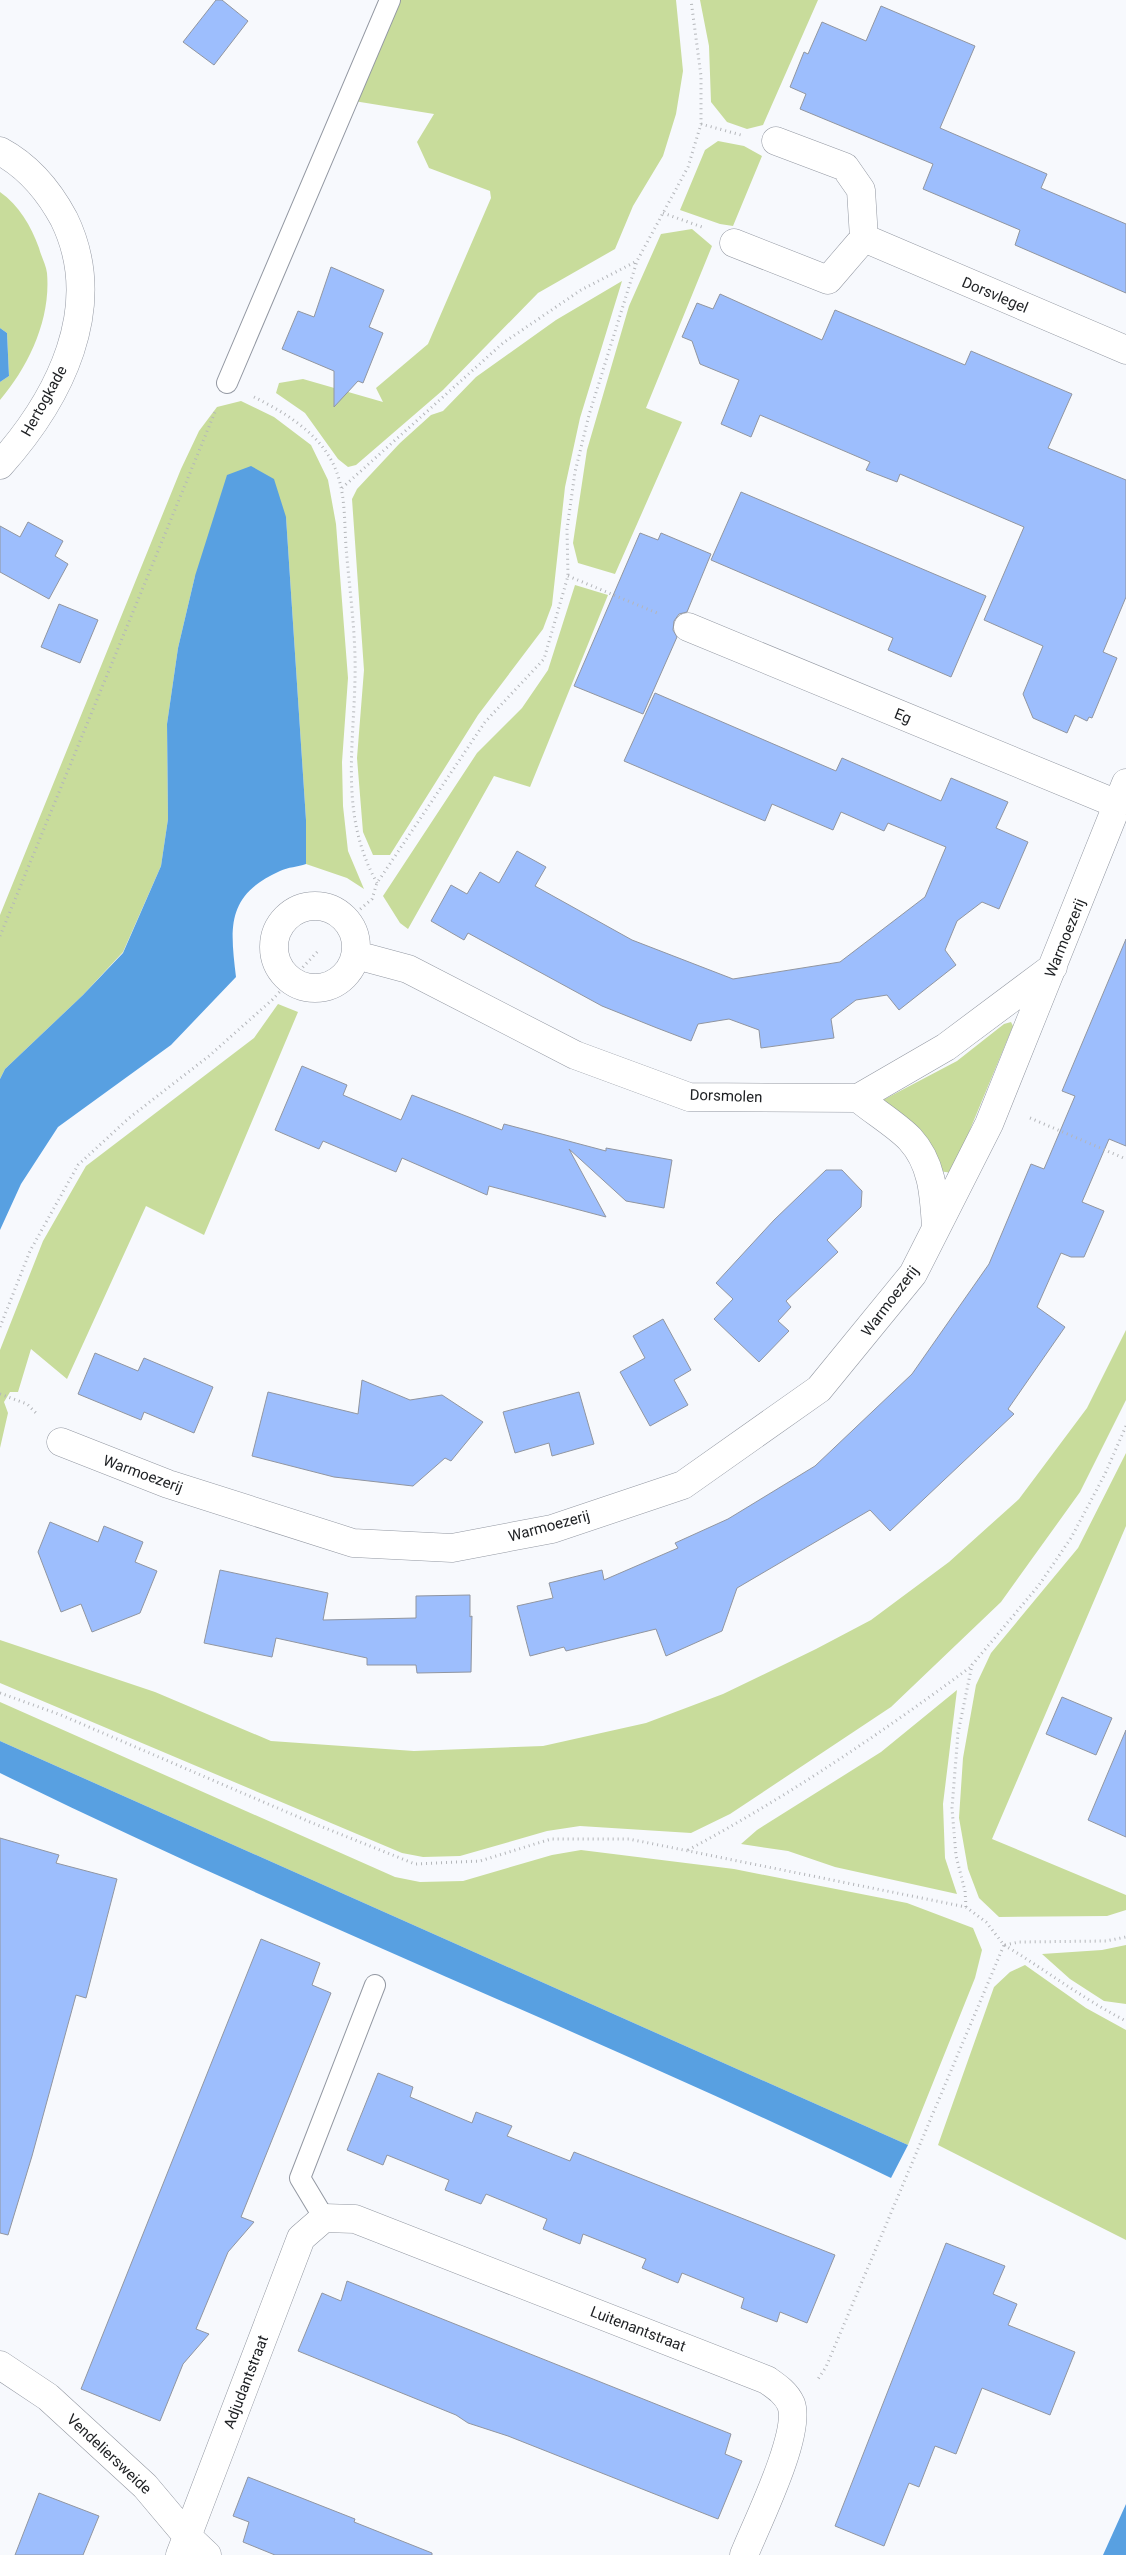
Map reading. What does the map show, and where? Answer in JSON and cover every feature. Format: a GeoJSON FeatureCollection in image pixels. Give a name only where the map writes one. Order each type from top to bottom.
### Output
{"type":"FeatureCollection","features":[{"type":"Feature","properties":{"kind":"street"},"geometry":{"type":"LineString","coordinates":[[734,243],[828,280],[864,238],[861,190],[845,167],[776,141]]}},
{"type":"Feature","properties":{"kind":"street","name":"Hertogkade"},"geometry":{"type":"LineString","coordinates":[[0,151],[14,159],[36,178],[56,205],[72,236],[79,264],[81,298],[78,327],[58,382],[26,434],[0,465]]}},
{"type":"Feature","properties":{"kind":"street","name":"Dorsvlegel"},"geometry":{"type":"LineString","coordinates":[[864,238],[1126,350]]}},
{"type":"Feature","properties":{"kind":"street","name":"Eg"},"geometry":{"type":"LineString","coordinates":[[688,627],[1122,794]]}},
{"type":"Feature","properties":{"kind":"street","name":"Warmoezerij"},"geometry":{"type":"LineString","coordinates":[[61,1442],[168,1484],[353,1543],[452,1548],[552,1528],[683,1485],[819,1389],[913,1274],[997,1104],[1122,794]]}},
{"type":"Feature","properties":{"kind":"street"},"geometry":{"type":"LineString","coordinates":[[311,905],[331,908],[348,920],[356,936],[356,955],[350,971],[338,982],[322,988],[306,988],[290,981],[278,966],[273,946],[278,926],[292,911],[311,905]]}},
{"type":"Feature","properties":{"kind":"street","name":"Dorsmolen"},"geometry":{"type":"LineString","coordinates":[[356,955],[408,970],[575,1055],[689,1097],[858,1098]]}},
{"type":"Feature","properties":{"kind":"street"},"geometry":{"type":"LineString","coordinates":[[936,1227],[933,1186],[927,1165],[910,1138],[858,1098],[946,1047],[1054,966]]}},
{"type":"Feature","properties":{"kind":"street","name":"Luitenantstraat"},"geometry":{"type":"LineString","coordinates":[[324,2218],[356,2219],[767,2380],[783,2391],[792,2406]]}},
{"type":"Feature","properties":{"kind":"street","name":"Adjudantstraat"},"geometry":{"type":"LineString","coordinates":[[192,2549],[301,2238],[324,2218]]}},
{"type":"Feature","properties":{"kind":"street","name":"Vendeliersweide"},"geometry":{"type":"LineString","coordinates":[[0,2365],[55,2404],[145,2486],[192,2549]]}},
{"type":"Feature","properties":{"kind":"street"},"geometry":{"type":"LineString","coordinates":[[744,2555],[782,2463],[793,2429],[792,2406]]}},
{"type":"Feature","properties":{"kind":"lane"},"geometry":{"type":"LineString","coordinates":[[227,383],[390,0]]}},
{"type":"Feature","properties":{"kind":"lane"},"geometry":{"type":"LineString","coordinates":[[324,2218],[300,2178],[375,1985]]}},
{"type":"Feature","properties":{"kind":"path"},"geometry":{"type":"LineString","coordinates":[[0,1327],[30,1251],[78,1165],[129,1118],[209,1056],[290,981],[348,920],[372,899],[377,883],[485,722],[544,659],[568,576],[567,529],[575,472],[589,415],[637,261],[688,167],[700,124],[701,76],[691,0]]}},
{"type":"Feature","properties":{"kind":"path"},"geometry":{"type":"LineString","coordinates":[[700,124],[730,134],[776,141]]}},
{"type":"Feature","properties":{"kind":"path"},"geometry":{"type":"LineString","coordinates":[[663,212],[695,223],[734,243]]}},
{"type":"Feature","properties":{"kind":"path"},"geometry":{"type":"LineString","coordinates":[[342,488],[503,343],[581,290],[637,261]]}},
{"type":"Feature","properties":{"kind":"path"},"geometry":{"type":"LineString","coordinates":[[0,936],[227,383],[287,414],[330,458],[342,488],[355,657],[350,785],[357,833],[365,862],[377,883]]}},
{"type":"Feature","properties":{"kind":"path"},"geometry":{"type":"LineString","coordinates":[[568,576],[611,592],[688,627]]}},
{"type":"Feature","properties":{"kind":"path"},"geometry":{"type":"LineString","coordinates":[[997,1104],[1126,1158]]}},
{"type":"Feature","properties":{"kind":"path"},"geometry":{"type":"LineString","coordinates":[[0,1394],[27,1404]]}},
{"type":"Feature","properties":{"kind":"path"},"geometry":{"type":"LineString","coordinates":[[688,1850],[757,1813],[874,1738],[972,1665],[1039,1585],[1071,1538],[1105,1474],[1126,1426]]}},
{"type":"Feature","properties":{"kind":"path"},"geometry":{"type":"LineString","coordinates":[[966,1907],[965,1890],[956,1856],[952,1808],[958,1733],[972,1665]]}},
{"type":"Feature","properties":{"kind":"path"},"geometry":{"type":"LineString","coordinates":[[0,1694],[61,1715],[310,1822],[415,1864],[480,1861],[551,1839],[629,1839],[966,1907],[986,1922],[1004,1945],[1043,1968],[1088,2001],[1126,2021]]}},
{"type":"Feature","properties":{"kind":"path"},"geometry":{"type":"LineString","coordinates":[[1004,1945],[1019,1942],[1106,1941],[1126,1937]]}},
{"type":"Feature","properties":{"kind":"path"},"geometry":{"type":"LineString","coordinates":[[792,2406],[811,2391],[826,2367],[1004,1945]]}},
{"type":"Feature","properties":{"kind":"green space"},"geometry":{"type":"Polygon","coordinates":[[[397,0],[676,0],[683,71],[676,114],[663,156],[633,206],[615,249],[538,293],[443,390],[356,465],[348,467],[338,459],[305,413],[276,393],[279,383],[303,379],[383,402],[376,388],[428,344],[491,198],[490,191],[429,168],[417,142],[434,114],[354,101],[397,0]]]}},
{"type":"Feature","properties":{"kind":"green space"},"geometry":{"type":"Polygon","coordinates":[[[700,0],[818,0],[763,125],[747,129],[727,122],[711,102],[709,46],[700,0]]]}},
{"type":"Feature","properties":{"kind":"green space"},"geometry":{"type":"Polygon","coordinates":[[[718,141],[744,146],[762,156],[733,226],[720,224],[680,210],[705,150],[718,141]]]}},
{"type":"Feature","properties":{"kind":"green space"},"geometry":{"type":"Polygon","coordinates":[[[0,192],[19,210],[32,232],[47,273],[47,290],[42,324],[36,341],[11,387],[0,400],[0,382],[9,376],[7,333],[0,328],[0,192]]]}},
{"type":"Feature","properties":{"kind":"green space"},"geometry":{"type":"Polygon","coordinates":[[[692,229],[712,246],[646,408],[682,422],[615,574],[578,563],[573,543],[587,450],[629,306],[661,234],[692,229]]]}},
{"type":"Feature","properties":{"kind":"green space"},"geometry":{"type":"Polygon","coordinates":[[[622,281],[580,418],[565,487],[552,605],[543,629],[478,715],[390,855],[373,855],[363,832],[357,758],[364,670],[352,499],[357,489],[400,443],[431,415],[443,411],[476,377],[556,320],[622,281]]]}},
{"type":"Feature","properties":{"kind":"green space"},"geometry":{"type":"Polygon","coordinates":[[[241,401],[274,417],[311,445],[328,480],[336,524],[348,678],[342,762],[343,806],[348,851],[364,889],[347,878],[306,864],[306,820],[286,517],[195,576],[178,648],[167,724],[168,819],[161,866],[123,952],[83,995],[5,1069],[0,1079],[0,915],[181,469],[199,431],[217,407],[241,401]]]}},
{"type":"Feature","properties":{"kind":"green space"},"geometry":{"type":"Polygon","coordinates":[[[575,585],[608,595],[530,787],[494,776],[408,929],[400,923],[383,896],[477,753],[522,708],[548,670],[575,585]]]}},
{"type":"Feature","properties":{"kind":"green space"},"geometry":{"type":"Polygon","coordinates":[[[278,1004],[298,1012],[204,1235],[146,1206],[67,1379],[31,1349],[18,1392],[10,1392],[4,1402],[8,1413],[0,1448],[0,1350],[43,1241],[86,1166],[254,1038],[278,1004]]]}},
{"type":"Feature","properties":{"kind":"green space"},"geometry":{"type":"Polygon","coordinates":[[[1011,1022],[1013,1026],[952,1173],[939,1171],[883,1100],[957,1061],[1004,1024],[1011,1022]]]}},
{"type":"Feature","properties":{"kind":"green space"},"geometry":{"type":"Polygon","coordinates":[[[1126,1330],[1126,1400],[1080,1492],[1001,1602],[891,1707],[730,1814],[691,1833],[580,1826],[547,1831],[460,1856],[423,1857],[402,1853],[0,1683],[0,1640],[155,1692],[271,1741],[414,1751],[543,1746],[646,1723],[723,1694],[871,1620],[949,1562],[1019,1499],[1087,1408],[1126,1330]]]}},
{"type":"Feature","properties":{"kind":"green space"},"geometry":{"type":"Polygon","coordinates":[[[1126,1453],[1126,1526],[992,1839],[1126,1895],[1126,1910],[1107,1916],[999,1917],[979,1898],[968,1869],[959,1818],[963,1758],[976,1685],[991,1653],[1078,1548],[1126,1453]]]}},
{"type":"Feature","properties":{"kind":"green space"},"geometry":{"type":"Polygon","coordinates":[[[957,1690],[943,1804],[945,1858],[957,1894],[835,1867],[788,1851],[741,1844],[757,1830],[881,1752],[957,1690]]]}},
{"type":"Feature","properties":{"kind":"green space"},"geometry":{"type":"Polygon","coordinates":[[[0,1702],[395,1877],[420,1882],[463,1881],[552,1855],[581,1850],[734,1869],[907,1903],[973,1928],[982,1950],[975,1978],[908,2145],[0,1741],[0,1702]]]}},
{"type":"Feature","properties":{"kind":"green space"},"geometry":{"type":"Polygon","coordinates":[[[1126,1945],[1126,2004],[1104,2001],[1070,1979],[1042,1954],[1102,1950],[1126,1945]]]}},
{"type":"Feature","properties":{"kind":"green space"},"geometry":{"type":"Polygon","coordinates":[[[1025,1965],[1086,2008],[1126,2030],[1126,2240],[938,2145],[994,1987],[1010,1972],[1025,1965]]]}},
{"type":"Feature","properties":{"kind":"water"},"geometry":{"type":"Polygon","coordinates":[[[0,328],[7,333],[9,376],[0,382],[0,328]]]}},
{"type":"Feature","properties":{"kind":"water"},"geometry":{"type":"Polygon","coordinates":[[[251,466],[274,479],[286,517],[306,820],[306,864],[280,871],[262,880],[250,891],[241,902],[233,928],[236,977],[171,1045],[58,1127],[21,1184],[0,1230],[0,1079],[5,1069],[83,995],[123,953],[161,866],[168,819],[167,724],[178,648],[195,576],[227,475],[251,466]]]}},
{"type":"Feature","properties":{"kind":"water"},"geometry":{"type":"Polygon","coordinates":[[[0,1741],[908,2145],[891,2178],[669,2075],[221,1877],[0,1773],[0,1741]]]}},
{"type":"Feature","properties":{"kind":"water"},"geometry":{"type":"Polygon","coordinates":[[[1126,2504],[1126,2555],[1103,2555],[1126,2504]]]}},
{"type":"Feature","properties":{"kind":"building"},"geometry":{"type":"Polygon","coordinates":[[[216,0],[222,0],[248,21],[214,65],[183,42],[216,0]]]}},
{"type":"Feature","properties":{"kind":"building"},"geometry":{"type":"Polygon","coordinates":[[[881,6],[975,46],[940,128],[1047,174],[1041,188],[1126,224],[1126,293],[1015,245],[1020,230],[923,189],[933,164],[800,109],[806,94],[790,87],[804,52],[808,54],[822,22],[866,41],[881,6]]]}},
{"type":"Feature","properties":{"kind":"building"},"geometry":{"type":"Polygon","coordinates":[[[331,267],[384,290],[369,327],[383,333],[363,383],[358,381],[334,407],[334,371],[282,349],[298,311],[314,317],[331,267]]]}},
{"type":"Feature","properties":{"kind":"building"},"geometry":{"type":"Polygon","coordinates":[[[720,294],[822,340],[835,310],[965,365],[971,351],[1072,394],[1048,448],[1126,480],[1126,597],[1103,652],[1117,658],[1092,718],[1089,717],[1087,721],[1075,715],[1067,733],[1033,718],[1023,694],[1043,646],[984,620],[1024,527],[900,474],[897,482],[866,470],[870,462],[760,415],[751,437],[721,424],[739,380],[700,364],[692,341],[682,337],[697,303],[713,309],[720,294]]]}},
{"type":"Feature","properties":{"kind":"building"},"geometry":{"type":"Polygon","coordinates":[[[741,492],[986,596],[951,677],[888,650],[893,638],[711,560],[741,492]]]}},
{"type":"Feature","properties":{"kind":"building"},"geometry":{"type":"Polygon","coordinates":[[[28,522],[63,541],[55,556],[68,564],[49,599],[0,572],[0,526],[20,537],[28,522]]]}},
{"type":"Feature","properties":{"kind":"building"},"geometry":{"type":"Polygon","coordinates":[[[640,533],[658,540],[661,533],[711,554],[687,612],[679,614],[674,621],[673,630],[677,637],[643,714],[574,686],[640,533]]]}},
{"type":"Feature","properties":{"kind":"building"},"geometry":{"type":"Polygon","coordinates":[[[59,604],[98,620],[80,663],[41,647],[59,604]]]}},
{"type":"Feature","properties":{"kind":"building"},"geometry":{"type":"Polygon","coordinates":[[[655,693],[836,771],[842,758],[941,801],[951,778],[1008,802],[996,828],[1028,842],[999,909],[982,902],[957,921],[945,950],[956,965],[899,1010],[887,995],[856,1000],[831,1019],[834,1038],[761,1048],[759,1030],[729,1019],[698,1024],[691,1041],[657,1028],[602,1006],[468,933],[464,940],[431,921],[451,885],[467,894],[480,872],[499,883],[517,851],[546,867],[535,886],[632,940],[733,979],[840,962],[925,897],[946,847],[888,823],[884,831],[841,812],[833,830],[772,804],[765,821],[624,761],[655,693]]]}},
{"type":"Feature","properties":{"kind":"building"},"geometry":{"type":"Polygon","coordinates":[[[1126,939],[1126,1146],[1109,1139],[1082,1202],[1104,1211],[1084,1257],[1071,1257],[1061,1253],[1037,1307],[1065,1327],[1008,1409],[1014,1414],[890,1531],[870,1510],[737,1588],[722,1631],[666,1656],[656,1629],[566,1651],[564,1647],[530,1656],[517,1606],[553,1598],[549,1583],[602,1570],[604,1580],[678,1548],[675,1543],[728,1519],[815,1466],[912,1374],[989,1264],[1031,1164],[1044,1169],[1075,1096],[1062,1091],[1126,939]]]}},
{"type":"Feature","properties":{"kind":"building"},"geometry":{"type":"Polygon","coordinates":[[[302,1066],[347,1085],[343,1095],[401,1120],[412,1095],[502,1130],[504,1124],[606,1151],[606,1148],[672,1160],[664,1208],[626,1201],[569,1149],[606,1217],[489,1186],[487,1195],[402,1158],[396,1172],[323,1141],[319,1149],[275,1130],[302,1066]]]}},
{"type":"Feature","properties":{"kind":"building"},"geometry":{"type":"Polygon","coordinates":[[[826,1170],[842,1170],[862,1191],[861,1207],[827,1240],[838,1252],[786,1301],[791,1307],[778,1321],[789,1331],[759,1362],[714,1319],[733,1299],[716,1283],[774,1220],[826,1170]]]}},
{"type":"Feature","properties":{"kind":"building"},"geometry":{"type":"Polygon","coordinates":[[[663,1319],[691,1370],[674,1380],[688,1405],[650,1426],[620,1372],[645,1358],[633,1336],[663,1319]]]}},
{"type":"Feature","properties":{"kind":"building"},"geometry":{"type":"Polygon","coordinates":[[[95,1353],[138,1371],[144,1358],[213,1387],[194,1433],[144,1412],[141,1420],[78,1394],[95,1353]]]}},
{"type":"Feature","properties":{"kind":"building"},"geometry":{"type":"Polygon","coordinates":[[[362,1380],[410,1400],[442,1395],[483,1422],[451,1461],[445,1458],[413,1486],[334,1477],[252,1456],[268,1392],[358,1414],[362,1380]]]}},
{"type":"Feature","properties":{"kind":"building"},"geometry":{"type":"Polygon","coordinates":[[[579,1392],[594,1444],[552,1456],[549,1443],[515,1453],[503,1412],[579,1392]]]}},
{"type":"Feature","properties":{"kind":"building"},"geometry":{"type":"Polygon","coordinates":[[[50,1522],[98,1542],[104,1526],[143,1542],[135,1562],[157,1571],[140,1613],[92,1632],[81,1604],[61,1612],[38,1552],[50,1522]]]}},
{"type":"Feature","properties":{"kind":"building"},"geometry":{"type":"Polygon","coordinates":[[[220,1570],[328,1593],[323,1620],[416,1618],[416,1596],[470,1595],[470,1617],[472,1616],[471,1672],[417,1673],[416,1665],[367,1665],[367,1658],[276,1638],[272,1657],[204,1643],[220,1570]]]}},
{"type":"Feature","properties":{"kind":"building"},"geometry":{"type":"Polygon","coordinates":[[[1062,1697],[1112,1718],[1096,1755],[1046,1734],[1062,1697]]]}},
{"type":"Feature","properties":{"kind":"building"},"geometry":{"type":"Polygon","coordinates":[[[1126,1730],[1126,1837],[1088,1820],[1126,1730]]]}},
{"type":"Feature","properties":{"kind":"building"},"geometry":{"type":"Polygon","coordinates":[[[0,1838],[59,1855],[56,1863],[117,1879],[86,1998],[76,1995],[32,2156],[8,2235],[0,2233],[0,1838]]]}},
{"type":"Feature","properties":{"kind":"building"},"geometry":{"type":"Polygon","coordinates":[[[261,1939],[320,1963],[312,1985],[331,1993],[241,2217],[254,2222],[228,2252],[196,2329],[209,2334],[183,2364],[160,2421],[81,2389],[261,1939]]]}},
{"type":"Feature","properties":{"kind":"building"},"geometry":{"type":"Polygon","coordinates":[[[378,2073],[413,2087],[410,2097],[472,2123],[476,2112],[512,2126],[507,2136],[570,2161],[574,2152],[835,2255],[807,2323],[780,2312],[777,2322],[741,2308],[744,2298],[682,2273],[678,2283],[642,2268],[646,2259],[583,2234],[580,2244],[543,2229],[547,2219],[486,2194],[481,2204],[445,2190],[449,2180],[387,2155],[383,2165],[347,2150],[378,2073]]]}},
{"type":"Feature","properties":{"kind":"building"},"geometry":{"type":"Polygon","coordinates":[[[946,2243],[1005,2266],[993,2294],[1017,2304],[1008,2325],[1075,2352],[1050,2415],[982,2388],[956,2454],[935,2446],[919,2487],[909,2483],[884,2546],[835,2526],[946,2243]]]}},
{"type":"Feature","properties":{"kind":"building"},"geometry":{"type":"Polygon","coordinates":[[[347,2281],[731,2434],[725,2454],[742,2461],[718,2519],[508,2436],[468,2423],[456,2415],[298,2351],[322,2293],[341,2301],[347,2281]]]}},
{"type":"Feature","properties":{"kind":"building"},"geometry":{"type":"Polygon","coordinates":[[[248,2477],[355,2519],[354,2522],[432,2553],[432,2555],[275,2555],[243,2542],[249,2522],[233,2516],[248,2477]]]}},
{"type":"Feature","properties":{"kind":"building"},"geometry":{"type":"Polygon","coordinates":[[[39,2493],[99,2516],[83,2555],[15,2555],[39,2493]]]}}]}
